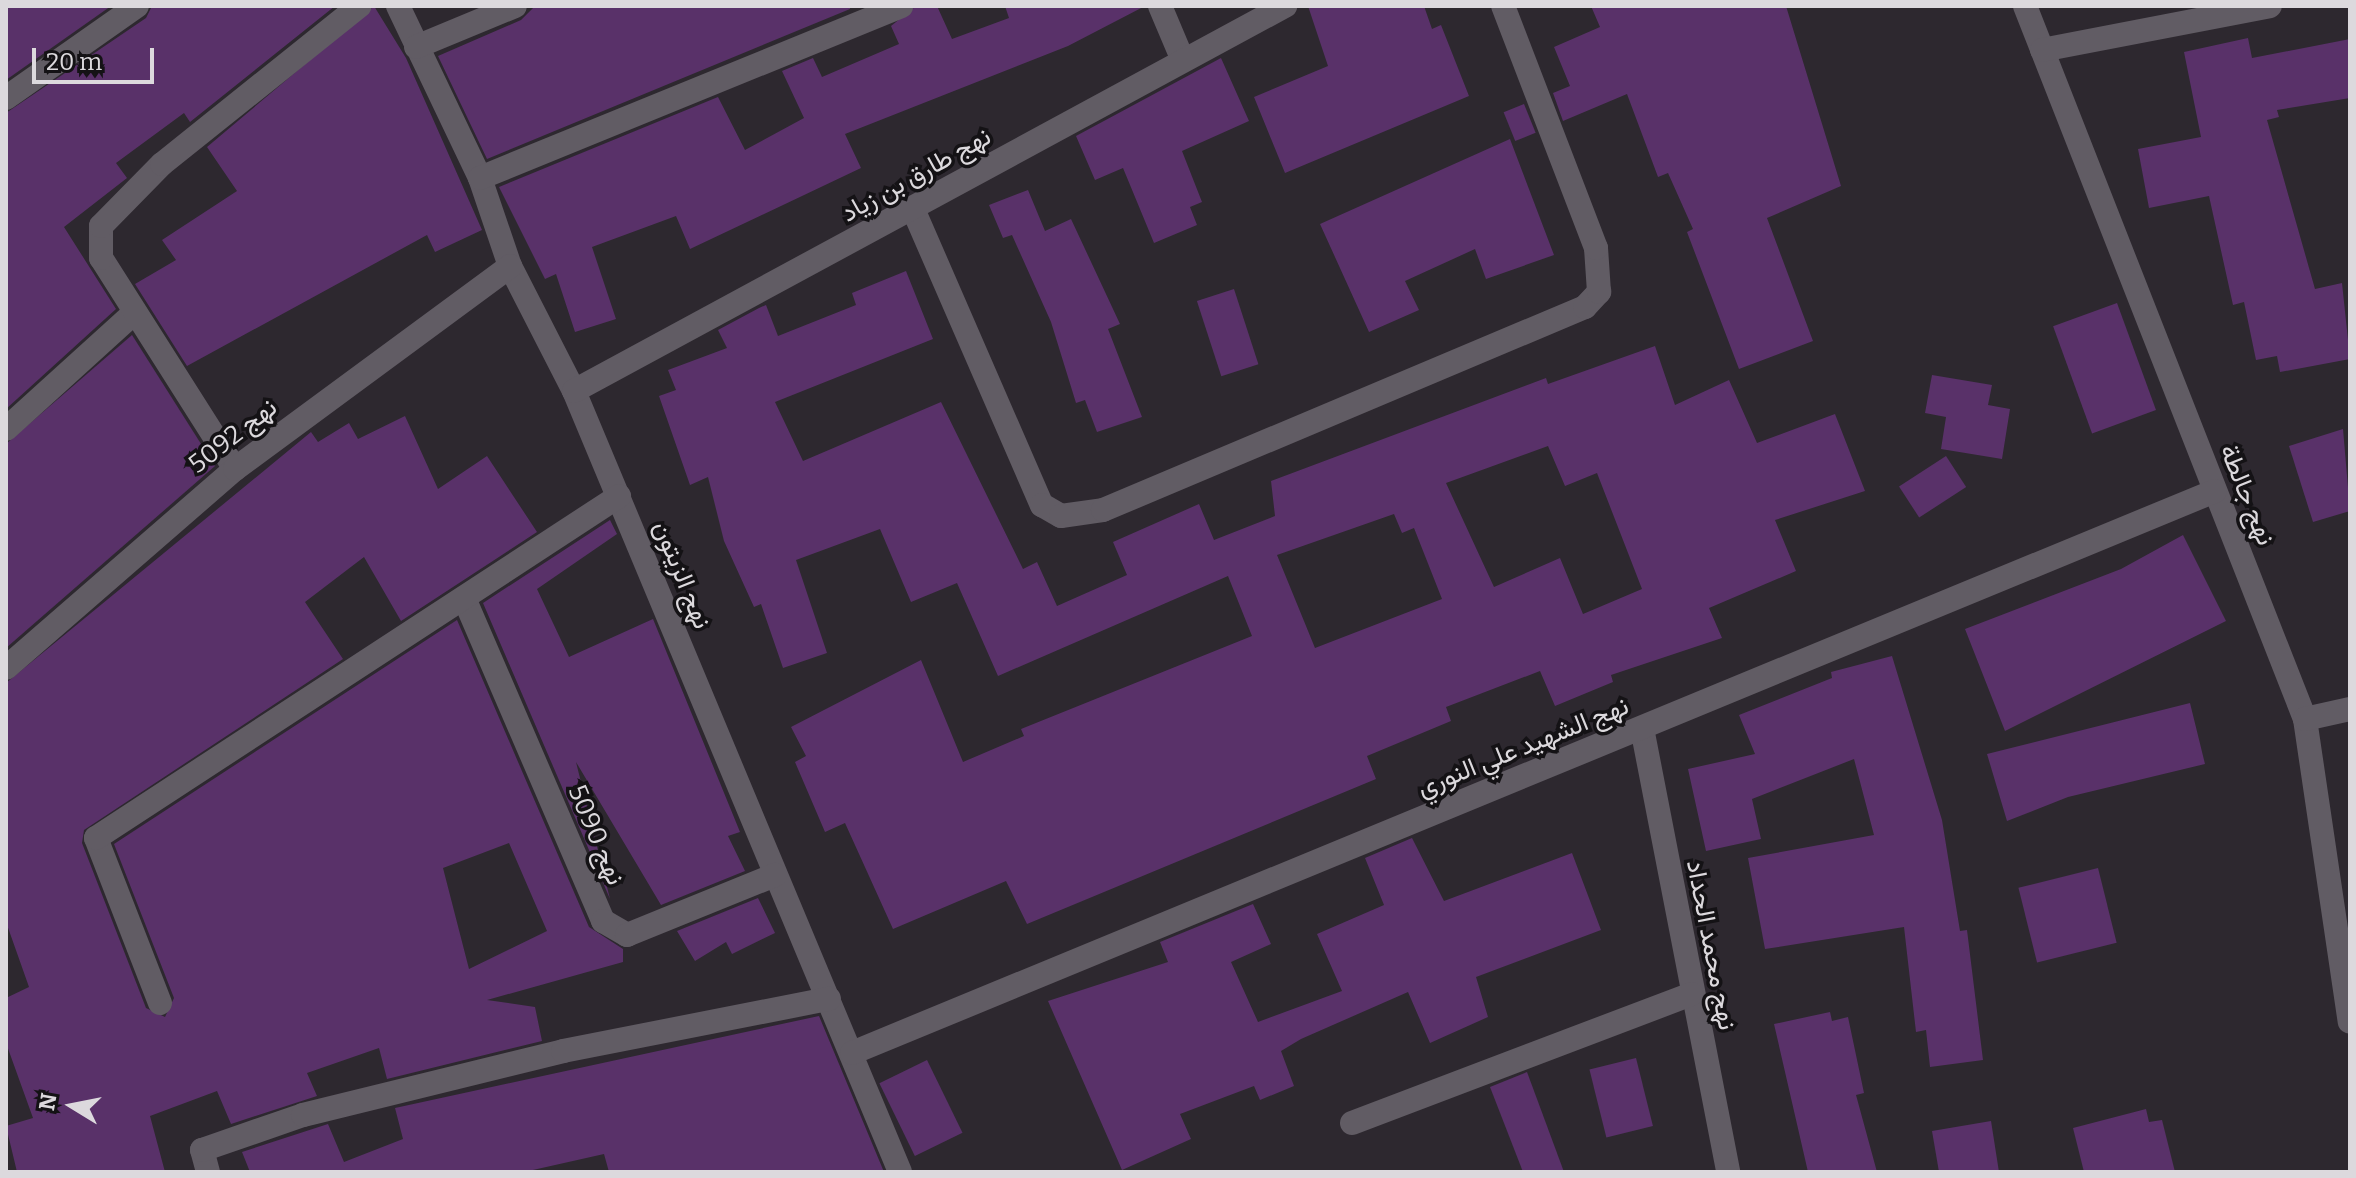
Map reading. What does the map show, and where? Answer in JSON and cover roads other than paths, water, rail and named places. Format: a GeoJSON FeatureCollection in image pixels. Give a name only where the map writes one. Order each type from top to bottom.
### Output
{"type":"FeatureCollection","features":[{"type":"Feature","properties":{"kind":"street"},"geometry":{"type":"LineString","coordinates":[[6,98],[137,6]]}},
{"type":"Feature","properties":{"kind":"street"},"geometry":{"type":"LineString","coordinates":[[235,469],[101,258],[101,226],[112,211],[359,6]]}},
{"type":"Feature","properties":{"kind":"street","name":"نهج الزيتون"},"geometry":{"type":"LineString","coordinates":[[398,6],[480,178],[510,266],[574,391],[900,1172]]}},
{"type":"Feature","properties":{"kind":"street"},"geometry":{"type":"LineString","coordinates":[[416,47],[515,6]]}},
{"type":"Feature","properties":{"kind":"street"},"geometry":{"type":"LineString","coordinates":[[480,178],[901,6]]}},
{"type":"Feature","properties":{"kind":"street"},"geometry":{"type":"LineString","coordinates":[[1160,6],[1182,58]]}},
{"type":"Feature","properties":{"kind":"street","name":"نهج طارق بن زياد"},"geometry":{"type":"LineString","coordinates":[[574,391],[913,209],[1182,58],[1285,6]]}},
{"type":"Feature","properties":{"kind":"street"},"geometry":{"type":"LineString","coordinates":[[913,209],[1042,505],[1061,516],[1103,510],[1585,307],[1599,292],[1596,248],[1503,6]]}},
{"type":"Feature","properties":{"kind":"street","name":"نهج جالطة"},"geometry":{"type":"LineString","coordinates":[[2025,6],[2305,719],[2349,992],[2350,1022]]}},
{"type":"Feature","properties":{"kind":"street"},"geometry":{"type":"LineString","coordinates":[[2042,50],[2270,6]]}},
{"type":"Feature","properties":{"kind":"street","name":"نهج 5092"},"geometry":{"type":"LineString","coordinates":[[6,668],[235,469],[510,266]]}},
{"type":"Feature","properties":{"kind":"street"},"geometry":{"type":"LineString","coordinates":[[6,429],[135,312]]}},
{"type":"Feature","properties":{"kind":"street","name":"نهج الشهيد علي النوري"},"geometry":{"type":"LineString","coordinates":[[852,1053],[2215,491]]}},
{"type":"Feature","properties":{"kind":"street"},"geometry":{"type":"LineString","coordinates":[[160,1003],[96,838],[619,496]]}},
{"type":"Feature","properties":{"kind":"street","name":"نهج 5090"},"geometry":{"type":"LineString","coordinates":[[464,598],[603,921],[627,935],[775,875]]}},
{"type":"Feature","properties":{"kind":"street"},"geometry":{"type":"LineString","coordinates":[[2305,719],[2350,709]]}},
{"type":"Feature","properties":{"kind":"street","name":"نهج محمد الحداد"},"geometry":{"type":"LineString","coordinates":[[1642,728],[1691,994],[1728,1172]]}},
{"type":"Feature","properties":{"kind":"street"},"geometry":{"type":"LineString","coordinates":[[1352,1123],[1691,994]]}},
{"type":"Feature","properties":{"kind":"street"},"geometry":{"type":"LineString","coordinates":[[208,1172],[202,1150],[303,1115],[563,1051],[829,999]]}}]}
